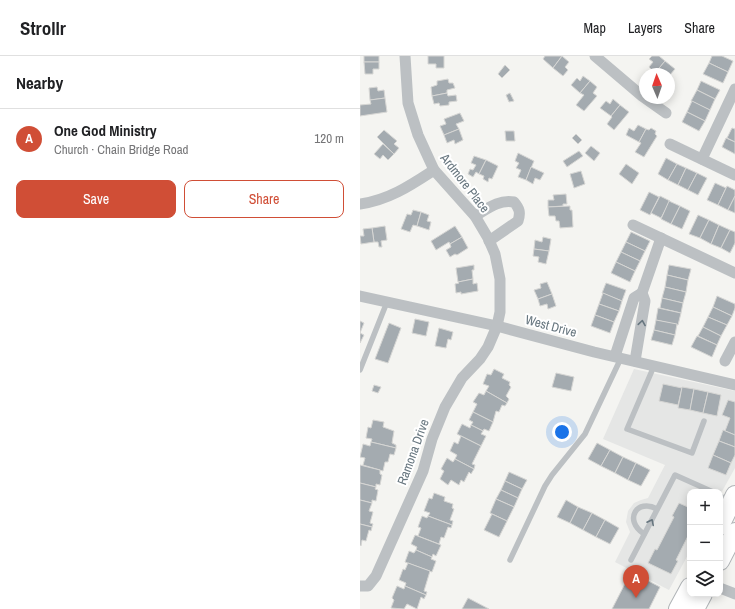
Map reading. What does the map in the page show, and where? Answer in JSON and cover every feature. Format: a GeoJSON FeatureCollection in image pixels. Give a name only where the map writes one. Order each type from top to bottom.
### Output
{"type":"FeatureCollection","features":[{"type":"Feature","properties":{"kind":"main road"},"geometry":{"type":"LineString","coordinates":[[720,525],[729,498]]}},
{"type":"Feature","properties":{"kind":"main road"},"geometry":{"type":"LineString","coordinates":[[723,555],[735,532]]}},
{"type":"Feature","properties":{"kind":"main road"},"geometry":{"type":"LineString","coordinates":[[678,609],[687,592]]}},
{"type":"Feature","properties":{"kind":"main road"},"geometry":{"type":"LineString","coordinates":[[695,609],[701,597]]}},
{"type":"Feature","properties":{"kind":"street","name":"Ardmore Place"},"geometry":{"type":"LineString","coordinates":[[405,56],[408,103],[421,142],[434,170],[475,216],[495,254],[500,279],[500,312],[497,326]]}},
{"type":"Feature","properties":{"kind":"street"},"geometry":{"type":"LineString","coordinates":[[602,58],[642,96],[666,113]]}},
{"type":"Feature","properties":{"kind":"street"},"geometry":{"type":"LineString","coordinates":[[702,159],[735,89]]}},
{"type":"Feature","properties":{"kind":"street"},"geometry":{"type":"LineString","coordinates":[[670,144],[735,175]]}},
{"type":"Feature","properties":{"kind":"street"},"geometry":{"type":"LineString","coordinates":[[360,204],[383,199],[398,193],[434,170]]}},
{"type":"Feature","properties":{"kind":"street"},"geometry":{"type":"LineString","coordinates":[[475,216],[494,205],[507,200],[514,202],[520,209],[518,221],[489,241]]}},
{"type":"Feature","properties":{"kind":"street"},"geometry":{"type":"LineString","coordinates":[[633,225],[735,273]]}},
{"type":"Feature","properties":{"kind":"street"},"geometry":{"type":"LineString","coordinates":[[618,357],[634,298],[642,292],[661,238]]}},
{"type":"Feature","properties":{"kind":"street"},"geometry":{"type":"LineString","coordinates":[[635,361],[645,301],[642,292]]}},
{"type":"Feature","properties":{"kind":"street","name":"West Drive"},"geometry":{"type":"LineString","coordinates":[[360,296],[497,326],[735,385]]}},
{"type":"Feature","properties":{"kind":"street","name":"Ramona Drive"},"geometry":{"type":"LineString","coordinates":[[360,586],[368,586],[376,576],[423,471],[432,439],[445,407],[462,378],[480,359],[488,347],[497,326]]}},
{"type":"Feature","properties":{"kind":"street"},"geometry":{"type":"LineString","coordinates":[[725,361],[735,342]]}},
{"type":"Feature","properties":{"kind":"street"},"geometry":{"type":"LineString","coordinates":[[723,589],[735,594]]}},
{"type":"Feature","properties":{"kind":"lane"},"geometry":{"type":"LineString","coordinates":[[360,370],[387,302]]}},
{"type":"Feature","properties":{"kind":"lane"},"geometry":{"type":"LineString","coordinates":[[510,560],[545,486],[555,471],[585,434],[618,357]]}},
{"type":"Feature","properties":{"kind":"lane"},"geometry":{"type":"LineString","coordinates":[[654,365],[627,429],[692,453],[704,421]]}},
{"type":"Feature","properties":{"kind":"lane"},"geometry":{"type":"LineString","coordinates":[[631,560],[675,475],[705,489]]}},
{"type":"Feature","properties":{"kind":"lane"},"geometry":{"type":"LineString","coordinates":[[644,534],[637,530],[634,525],[633,519],[635,513],[639,508],[645,505],[652,506],[657,509]]}},
{"type":"Feature","properties":{"kind":"shaded area"},"geometry":{"type":"Polygon","coordinates":[[[634,369],[735,391],[735,468],[723,490],[687,489],[687,557],[669,590],[615,562],[630,532],[626,522],[628,511],[634,503],[648,498],[665,465],[603,439],[634,369]]]}},
{"type":"Feature","properties":{"kind":"building"},"geometry":{"type":"Polygon","coordinates":[[[364,56],[379,56],[379,62],[364,62],[364,56]]]}},
{"type":"Feature","properties":{"kind":"building"},"geometry":{"type":"Polygon","coordinates":[[[428,56],[444,56],[444,68],[436,68],[436,64],[428,64],[428,56]]]}},
{"type":"Feature","properties":{"kind":"building"},"geometry":{"type":"Polygon","coordinates":[[[545,56],[562,56],[553,68],[543,59],[545,56]]]}},
{"type":"Feature","properties":{"kind":"building"},"geometry":{"type":"Polygon","coordinates":[[[562,56],[569,62],[565,67],[568,70],[563,76],[553,68],[562,56]]]}},
{"type":"Feature","properties":{"kind":"building"},"geometry":{"type":"Polygon","coordinates":[[[652,56],[659,56],[665,61],[659,68],[650,68],[649,67],[653,62],[649,59],[652,56]]]}},
{"type":"Feature","properties":{"kind":"building"},"geometry":{"type":"Polygon","coordinates":[[[712,56],[722,56],[733,61],[728,72],[709,63],[712,56]]]}},
{"type":"Feature","properties":{"kind":"building"},"geometry":{"type":"Polygon","coordinates":[[[665,61],[674,68],[659,68],[665,61]]]}},
{"type":"Feature","properties":{"kind":"building"},"geometry":{"type":"Polygon","coordinates":[[[364,62],[379,62],[379,69],[373,69],[373,74],[365,74],[364,62]]]}},
{"type":"Feature","properties":{"kind":"building"},"geometry":{"type":"Polygon","coordinates":[[[709,63],[728,72],[723,83],[703,74],[709,63]]]}},
{"type":"Feature","properties":{"kind":"building"},"geometry":{"type":"Polygon","coordinates":[[[505,65],[510,70],[502,78],[498,74],[505,65]]]}},
{"type":"Feature","properties":{"kind":"building"},"geometry":{"type":"Polygon","coordinates":[[[583,76],[590,81],[580,93],[571,85],[577,78],[580,81],[583,76]]]}},
{"type":"Feature","properties":{"kind":"building"},"geometry":{"type":"Polygon","coordinates":[[[448,79],[449,83],[453,83],[455,88],[447,90],[447,93],[432,96],[431,87],[437,85],[437,81],[448,79]]]}},
{"type":"Feature","properties":{"kind":"building"},"geometry":{"type":"Polygon","coordinates":[[[590,81],[597,87],[593,93],[597,96],[584,111],[576,105],[584,95],[580,93],[590,81]]]}},
{"type":"Feature","properties":{"kind":"building"},"geometry":{"type":"Polygon","coordinates":[[[701,81],[720,90],[715,99],[697,90],[701,81]]]}},
{"type":"Feature","properties":{"kind":"building"},"geometry":{"type":"Polygon","coordinates":[[[377,87],[378,91],[384,90],[385,98],[370,100],[369,88],[377,87]]]}},
{"type":"Feature","properties":{"kind":"building"},"geometry":{"type":"Polygon","coordinates":[[[697,90],[715,99],[710,110],[691,101],[697,90]]]}},
{"type":"Feature","properties":{"kind":"building"},"geometry":{"type":"Polygon","coordinates":[[[447,93],[448,96],[456,95],[457,101],[449,102],[449,105],[440,106],[439,103],[434,104],[432,96],[447,93]]]}},
{"type":"Feature","properties":{"kind":"building"},"geometry":{"type":"Polygon","coordinates":[[[510,93],[514,101],[509,102],[506,95],[510,93]]]}},
{"type":"Feature","properties":{"kind":"building"},"geometry":{"type":"Polygon","coordinates":[[[385,98],[387,112],[360,116],[360,105],[371,104],[370,100],[385,98]]]}},
{"type":"Feature","properties":{"kind":"building"},"geometry":{"type":"Polygon","coordinates":[[[613,99],[620,105],[611,116],[600,108],[606,101],[610,104],[613,99]]]}},
{"type":"Feature","properties":{"kind":"building"},"geometry":{"type":"Polygon","coordinates":[[[692,101],[710,110],[705,121],[687,112],[692,101]]]}},
{"type":"Feature","properties":{"kind":"building"},"geometry":{"type":"Polygon","coordinates":[[[620,105],[629,112],[614,130],[607,124],[612,117],[611,116],[620,105]]]}},
{"type":"Feature","properties":{"kind":"building"},"geometry":{"type":"Polygon","coordinates":[[[687,112],[705,121],[699,131],[682,122],[687,112]]]}},
{"type":"Feature","properties":{"kind":"building"},"geometry":{"type":"Polygon","coordinates":[[[460,113],[464,121],[456,124],[459,129],[444,135],[440,126],[446,124],[444,119],[460,113]]]}},
{"type":"Feature","properties":{"kind":"building"},"geometry":{"type":"Polygon","coordinates":[[[638,125],[646,129],[639,142],[626,135],[629,128],[634,131],[638,125]]]}},
{"type":"Feature","properties":{"kind":"building"},"geometry":{"type":"Polygon","coordinates":[[[651,128],[656,131],[655,134],[657,136],[644,157],[635,152],[641,143],[639,142],[646,129],[649,130],[651,128]]]}},
{"type":"Feature","properties":{"kind":"building"},"geometry":{"type":"Polygon","coordinates":[[[732,128],[735,129],[735,142],[727,138],[732,128]]]}},
{"type":"Feature","properties":{"kind":"building"},"geometry":{"type":"Polygon","coordinates":[[[459,129],[463,140],[455,144],[454,140],[447,143],[444,135],[459,129]]]}},
{"type":"Feature","properties":{"kind":"building"},"geometry":{"type":"Polygon","coordinates":[[[384,130],[397,141],[394,144],[399,148],[394,154],[377,137],[384,130]]]}},
{"type":"Feature","properties":{"kind":"building"},"geometry":{"type":"Polygon","coordinates":[[[505,131],[514,131],[515,141],[506,141],[505,131]]]}},
{"type":"Feature","properties":{"kind":"building"},"geometry":{"type":"Polygon","coordinates":[[[576,134],[582,140],[578,144],[572,138],[576,134]]]}},
{"type":"Feature","properties":{"kind":"building"},"geometry":{"type":"Polygon","coordinates":[[[726,138],[735,142],[735,154],[722,147],[726,138]]]}},
{"type":"Feature","properties":{"kind":"building"},"geometry":{"type":"Polygon","coordinates":[[[383,144],[394,154],[388,160],[383,155],[380,159],[374,154],[383,144]]]}},
{"type":"Feature","properties":{"kind":"building"},"geometry":{"type":"Polygon","coordinates":[[[591,146],[600,153],[594,161],[585,153],[591,146]]]}},
{"type":"Feature","properties":{"kind":"building"},"geometry":{"type":"Polygon","coordinates":[[[579,151],[583,156],[567,167],[563,161],[579,151]]]}},
{"type":"Feature","properties":{"kind":"building"},"geometry":{"type":"Polygon","coordinates":[[[518,153],[534,161],[526,180],[518,177],[521,170],[516,168],[519,163],[515,161],[518,153]]]}},
{"type":"Feature","properties":{"kind":"building"},"geometry":{"type":"Polygon","coordinates":[[[474,156],[486,160],[479,174],[476,172],[473,177],[468,174],[470,169],[473,170],[476,165],[471,163],[474,156]]]}},
{"type":"Feature","properties":{"kind":"building"},"geometry":{"type":"Polygon","coordinates":[[[666,158],[677,164],[668,180],[658,174],[666,158]]]}},
{"type":"Feature","properties":{"kind":"building"},"geometry":{"type":"Polygon","coordinates":[[[486,160],[498,166],[492,179],[489,178],[488,182],[483,179],[484,176],[479,174],[486,160]]]}},
{"type":"Feature","properties":{"kind":"building"},"geometry":{"type":"Polygon","coordinates":[[[626,164],[639,173],[632,184],[619,174],[626,164]]]}},
{"type":"Feature","properties":{"kind":"building"},"geometry":{"type":"Polygon","coordinates":[[[677,164],[686,168],[678,185],[668,180],[677,164]]]}},
{"type":"Feature","properties":{"kind":"building"},"geometry":{"type":"Polygon","coordinates":[[[531,167],[544,173],[540,180],[535,178],[533,184],[526,180],[531,167]]]}},
{"type":"Feature","properties":{"kind":"building"},"geometry":{"type":"Polygon","coordinates":[[[686,168],[697,173],[688,190],[678,185],[686,168]]]}},
{"type":"Feature","properties":{"kind":"building"},"geometry":{"type":"Polygon","coordinates":[[[581,171],[585,184],[574,188],[570,174],[581,171]]]}},
{"type":"Feature","properties":{"kind":"building"},"geometry":{"type":"Polygon","coordinates":[[[697,173],[707,178],[698,195],[688,190],[697,173]]]}},
{"type":"Feature","properties":{"kind":"building"},"geometry":{"type":"Polygon","coordinates":[[[715,183],[726,188],[718,205],[707,200],[715,183]]]}},
{"type":"Feature","properties":{"kind":"building"},"geometry":{"type":"Polygon","coordinates":[[[727,186],[735,190],[735,196],[728,210],[718,205],[727,186]]]}},
{"type":"Feature","properties":{"kind":"building"},"geometry":{"type":"Polygon","coordinates":[[[649,192],[659,197],[650,215],[640,210],[649,192]]]}},
{"type":"Feature","properties":{"kind":"building"},"geometry":{"type":"Polygon","coordinates":[[[566,194],[567,204],[563,204],[563,206],[548,207],[548,200],[554,200],[553,195],[566,194]]]}},
{"type":"Feature","properties":{"kind":"building"},"geometry":{"type":"Polygon","coordinates":[[[660,196],[670,201],[661,218],[651,213],[660,196]]]}},
{"type":"Feature","properties":{"kind":"building"},"geometry":{"type":"Polygon","coordinates":[[[735,196],[735,213],[728,210],[735,196]]]}},
{"type":"Feature","properties":{"kind":"building"},"geometry":{"type":"Polygon","coordinates":[[[669,201],[680,206],[671,224],[661,219],[669,201]]]}},
{"type":"Feature","properties":{"kind":"building"},"geometry":{"type":"Polygon","coordinates":[[[570,206],[570,210],[572,210],[573,227],[560,228],[559,221],[556,221],[555,216],[549,216],[548,207],[570,206]]]}},
{"type":"Feature","properties":{"kind":"building"},"geometry":{"type":"Polygon","coordinates":[[[680,206],[690,211],[682,229],[671,224],[680,206]]]}},
{"type":"Feature","properties":{"kind":"building"},"geometry":{"type":"Polygon","coordinates":[[[413,210],[421,212],[417,226],[413,225],[410,232],[401,229],[407,214],[411,215],[413,210]]]}},
{"type":"Feature","properties":{"kind":"building"},"geometry":{"type":"Polygon","coordinates":[[[421,212],[429,215],[427,221],[431,222],[429,230],[417,226],[421,212]]]}},
{"type":"Feature","properties":{"kind":"building"},"geometry":{"type":"Polygon","coordinates":[[[698,215],[709,220],[700,238],[689,234],[698,215]]]}},
{"type":"Feature","properties":{"kind":"building"},"geometry":{"type":"Polygon","coordinates":[[[709,220],[719,225],[711,244],[700,238],[709,220]]]}},
{"type":"Feature","properties":{"kind":"building"},"geometry":{"type":"Polygon","coordinates":[[[719,225],[730,230],[721,248],[711,244],[719,225]]]}},
{"type":"Feature","properties":{"kind":"building"},"geometry":{"type":"Polygon","coordinates":[[[385,226],[387,240],[381,241],[382,247],[379,247],[378,242],[374,242],[372,228],[385,226]]]}},
{"type":"Feature","properties":{"kind":"building"},"geometry":{"type":"Polygon","coordinates":[[[455,226],[462,237],[450,244],[449,242],[436,250],[431,241],[455,226]]]}},
{"type":"Feature","properties":{"kind":"building"},"geometry":{"type":"Polygon","coordinates":[[[372,228],[374,242],[361,244],[360,236],[364,236],[363,229],[372,228]]]}},
{"type":"Feature","properties":{"kind":"building"},"geometry":{"type":"Polygon","coordinates":[[[730,230],[735,232],[735,243],[730,253],[721,248],[730,230]]]}},
{"type":"Feature","properties":{"kind":"building"},"geometry":{"type":"Polygon","coordinates":[[[631,232],[650,241],[645,251],[626,242],[631,232]]]}},
{"type":"Feature","properties":{"kind":"building"},"geometry":{"type":"Polygon","coordinates":[[[462,237],[468,248],[457,255],[455,254],[450,257],[446,250],[451,247],[450,244],[462,237]]]}},
{"type":"Feature","properties":{"kind":"building"},"geometry":{"type":"Polygon","coordinates":[[[543,237],[551,239],[549,251],[534,249],[535,240],[542,242],[543,237]]]}},
{"type":"Feature","properties":{"kind":"building"},"geometry":{"type":"Polygon","coordinates":[[[626,242],[645,251],[640,261],[621,252],[626,242]]]}},
{"type":"Feature","properties":{"kind":"building"},"geometry":{"type":"Polygon","coordinates":[[[534,249],[549,251],[546,264],[538,262],[539,257],[533,256],[534,249]]]}},
{"type":"Feature","properties":{"kind":"building"},"geometry":{"type":"Polygon","coordinates":[[[621,252],[640,261],[635,271],[616,262],[621,252]]]}},
{"type":"Feature","properties":{"kind":"building"},"geometry":{"type":"Polygon","coordinates":[[[616,262],[635,271],[630,282],[611,273],[616,262]]]}},
{"type":"Feature","properties":{"kind":"building"},"geometry":{"type":"Polygon","coordinates":[[[474,265],[474,270],[472,270],[473,279],[458,282],[456,268],[474,265]]]}},
{"type":"Feature","properties":{"kind":"building"},"geometry":{"type":"Polygon","coordinates":[[[669,265],[691,269],[688,280],[667,275],[669,265]]]}},
{"type":"Feature","properties":{"kind":"building"},"geometry":{"type":"Polygon","coordinates":[[[667,275],[688,280],[686,292],[665,287],[667,275]]]}},
{"type":"Feature","properties":{"kind":"building"},"geometry":{"type":"Polygon","coordinates":[[[473,279],[473,284],[477,283],[478,291],[461,294],[461,292],[456,293],[455,284],[473,279]]]}},
{"type":"Feature","properties":{"kind":"building"},"geometry":{"type":"Polygon","coordinates":[[[547,282],[552,294],[538,299],[534,290],[541,288],[540,284],[547,282]]]}},
{"type":"Feature","properties":{"kind":"building"},"geometry":{"type":"Polygon","coordinates":[[[606,283],[626,290],[622,301],[602,293],[606,283]]]}},
{"type":"Feature","properties":{"kind":"building"},"geometry":{"type":"Polygon","coordinates":[[[665,287],[686,292],[683,303],[662,298],[665,287]]]}},
{"type":"Feature","properties":{"kind":"building"},"geometry":{"type":"Polygon","coordinates":[[[603,293],[622,301],[619,311],[599,304],[603,293]]]}},
{"type":"Feature","properties":{"kind":"building"},"geometry":{"type":"Polygon","coordinates":[[[552,294],[556,306],[548,309],[547,304],[540,306],[538,299],[552,294]]]}},
{"type":"Feature","properties":{"kind":"building"},"geometry":{"type":"Polygon","coordinates":[[[717,296],[735,304],[732,316],[713,307],[717,296]]]}},
{"type":"Feature","properties":{"kind":"building"},"geometry":{"type":"Polygon","coordinates":[[[662,298],[683,303],[681,313],[660,308],[662,298]]]}},
{"type":"Feature","properties":{"kind":"building"},"geometry":{"type":"Polygon","coordinates":[[[599,304],[619,311],[614,322],[595,315],[599,304]]]}},
{"type":"Feature","properties":{"kind":"building"},"geometry":{"type":"Polygon","coordinates":[[[713,307],[732,316],[727,325],[708,317],[713,307]]]}},
{"type":"Feature","properties":{"kind":"building"},"geometry":{"type":"Polygon","coordinates":[[[658,308],[681,313],[678,325],[656,320],[658,308]]]}},
{"type":"Feature","properties":{"kind":"building"},"geometry":{"type":"Polygon","coordinates":[[[595,315],[614,322],[610,333],[591,326],[595,315]]]}},
{"type":"Feature","properties":{"kind":"building"},"geometry":{"type":"Polygon","coordinates":[[[708,317],[727,325],[721,336],[703,327],[708,317]]]}},
{"type":"Feature","properties":{"kind":"building"},"geometry":{"type":"Polygon","coordinates":[[[415,319],[429,322],[426,336],[412,333],[415,319]]]}},
{"type":"Feature","properties":{"kind":"building"},"geometry":{"type":"Polygon","coordinates":[[[656,320],[677,324],[675,335],[654,330],[656,320]]]}},
{"type":"Feature","properties":{"kind":"building"},"geometry":{"type":"Polygon","coordinates":[[[360,321],[364,323],[360,333],[360,321]]]}},
{"type":"Feature","properties":{"kind":"building"},"geometry":{"type":"Polygon","coordinates":[[[389,323],[401,328],[388,363],[375,359],[389,323]]]}},
{"type":"Feature","properties":{"kind":"building"},"geometry":{"type":"Polygon","coordinates":[[[703,327],[721,336],[717,345],[698,336],[703,327]]]}},
{"type":"Feature","properties":{"kind":"building"},"geometry":{"type":"Polygon","coordinates":[[[439,328],[453,332],[451,340],[448,339],[446,348],[435,346],[439,328]]]}},
{"type":"Feature","properties":{"kind":"building"},"geometry":{"type":"Polygon","coordinates":[[[654,330],[675,335],[672,345],[651,340],[654,330]]]}},
{"type":"Feature","properties":{"kind":"building"},"geometry":{"type":"Polygon","coordinates":[[[360,333],[364,335],[360,343],[360,333]]]}},
{"type":"Feature","properties":{"kind":"building"},"geometry":{"type":"Polygon","coordinates":[[[697,336],[717,345],[712,357],[691,347],[697,336]]]}},
{"type":"Feature","properties":{"kind":"building"},"geometry":{"type":"Polygon","coordinates":[[[494,369],[504,374],[502,378],[510,382],[509,385],[511,387],[506,396],[509,399],[507,403],[486,391],[489,386],[483,384],[487,374],[491,375],[494,369]]]}},
{"type":"Feature","properties":{"kind":"building"},"geometry":{"type":"Polygon","coordinates":[[[556,373],[574,377],[571,391],[552,387],[556,373]]]}},
{"type":"Feature","properties":{"kind":"building"},"geometry":{"type":"Polygon","coordinates":[[[663,384],[682,388],[678,405],[659,401],[663,384]]]}},
{"type":"Feature","properties":{"kind":"building"},"geometry":{"type":"Polygon","coordinates":[[[374,385],[381,387],[378,393],[372,391],[374,385]]]}},
{"type":"Feature","properties":{"kind":"building"},"geometry":{"type":"Polygon","coordinates":[[[682,387],[694,389],[690,410],[678,408],[682,387]]]}},
{"type":"Feature","properties":{"kind":"building"},"geometry":{"type":"Polygon","coordinates":[[[694,389],[708,392],[703,413],[690,410],[694,389]]]}},
{"type":"Feature","properties":{"kind":"building"},"geometry":{"type":"Polygon","coordinates":[[[486,391],[507,403],[505,406],[502,405],[499,412],[496,411],[493,422],[473,412],[477,404],[473,402],[479,393],[484,395],[486,391]]]}},
{"type":"Feature","properties":{"kind":"building"},"geometry":{"type":"Polygon","coordinates":[[[708,392],[721,395],[717,416],[703,413],[708,392]]]}},
{"type":"Feature","properties":{"kind":"building"},"geometry":{"type":"Polygon","coordinates":[[[728,400],[735,402],[735,435],[725,431],[730,418],[722,415],[728,400]]]}},
{"type":"Feature","properties":{"kind":"building"},"geometry":{"type":"Polygon","coordinates":[[[473,412],[493,422],[489,431],[484,429],[483,431],[471,425],[473,422],[469,420],[473,412]]]}},
{"type":"Feature","properties":{"kind":"building"},"geometry":{"type":"Polygon","coordinates":[[[373,420],[384,422],[383,427],[394,431],[392,443],[396,445],[396,448],[371,442],[372,439],[366,438],[368,427],[371,428],[373,420]]]}},
{"type":"Feature","properties":{"kind":"building"},"geometry":{"type":"Polygon","coordinates":[[[462,424],[470,428],[471,425],[483,431],[481,434],[486,436],[481,446],[457,434],[462,424]]]}},
{"type":"Feature","properties":{"kind":"building"},"geometry":{"type":"Polygon","coordinates":[[[723,430],[735,435],[735,447],[719,441],[723,430]]]}},
{"type":"Feature","properties":{"kind":"building"},"geometry":{"type":"Polygon","coordinates":[[[461,436],[481,446],[472,464],[475,465],[474,469],[455,459],[457,455],[450,451],[454,442],[458,444],[461,436]]]}},
{"type":"Feature","properties":{"kind":"building"},"geometry":{"type":"Polygon","coordinates":[[[719,441],[735,447],[735,455],[731,463],[713,455],[719,441]]]}},
{"type":"Feature","properties":{"kind":"building"},"geometry":{"type":"Polygon","coordinates":[[[371,442],[396,448],[394,455],[390,454],[388,462],[385,462],[383,471],[363,465],[365,458],[360,457],[363,444],[370,446],[371,442]]]}},
{"type":"Feature","properties":{"kind":"building"},"geometry":{"type":"Polygon","coordinates":[[[597,443],[610,450],[601,466],[588,459],[597,443]]]}},
{"type":"Feature","properties":{"kind":"building"},"geometry":{"type":"Polygon","coordinates":[[[610,450],[623,457],[615,473],[601,466],[610,450]]]}},
{"type":"Feature","properties":{"kind":"building"},"geometry":{"type":"Polygon","coordinates":[[[713,455],[731,463],[726,475],[708,468],[713,455]]]}},
{"type":"Feature","properties":{"kind":"building"},"geometry":{"type":"Polygon","coordinates":[[[623,457],[636,463],[628,480],[615,473],[623,457]]]}},
{"type":"Feature","properties":{"kind":"building"},"geometry":{"type":"Polygon","coordinates":[[[447,458],[453,462],[455,459],[474,469],[471,474],[469,472],[464,482],[461,480],[459,485],[451,480],[448,485],[440,479],[444,471],[441,469],[447,458]]]}},
{"type":"Feature","properties":{"kind":"building"},"geometry":{"type":"Polygon","coordinates":[[[636,463],[650,470],[641,486],[628,480],[636,463]]]}},
{"type":"Feature","properties":{"kind":"building"},"geometry":{"type":"Polygon","coordinates":[[[360,465],[380,470],[380,474],[382,475],[380,485],[376,484],[376,487],[360,483],[360,465]]]}},
{"type":"Feature","properties":{"kind":"building"},"geometry":{"type":"Polygon","coordinates":[[[509,472],[527,480],[522,489],[505,481],[509,472]]]}},
{"type":"Feature","properties":{"kind":"building"},"geometry":{"type":"Polygon","coordinates":[[[505,481],[522,489],[518,498],[501,490],[505,481]]]}},
{"type":"Feature","properties":{"kind":"building"},"geometry":{"type":"Polygon","coordinates":[[[360,483],[376,487],[375,489],[378,490],[376,501],[372,500],[372,503],[360,500],[360,483]]]}},
{"type":"Feature","properties":{"kind":"building"},"geometry":{"type":"Polygon","coordinates":[[[501,490],[518,498],[514,507],[496,499],[501,490]]]}},
{"type":"Feature","properties":{"kind":"building"},"geometry":{"type":"Polygon","coordinates":[[[434,493],[445,497],[444,501],[453,504],[452,508],[454,509],[450,520],[453,521],[452,525],[428,516],[430,513],[424,511],[429,498],[432,499],[434,493]]]}},
{"type":"Feature","properties":{"kind":"building"},"geometry":{"type":"Polygon","coordinates":[[[496,499],[514,507],[507,521],[490,513],[496,499]]]}},
{"type":"Feature","properties":{"kind":"building"},"geometry":{"type":"Polygon","coordinates":[[[360,500],[372,503],[369,511],[373,512],[370,523],[373,524],[372,527],[360,524],[360,500]]]}},
{"type":"Feature","properties":{"kind":"building"},"geometry":{"type":"Polygon","coordinates":[[[566,500],[578,507],[570,523],[557,517],[566,500]]]}},
{"type":"Feature","properties":{"kind":"building"},"geometry":{"type":"Polygon","coordinates":[[[679,503],[687,507],[687,538],[671,574],[648,563],[655,549],[657,550],[674,517],[672,516],[679,503]]]}},
{"type":"Feature","properties":{"kind":"building"},"geometry":{"type":"Polygon","coordinates":[[[578,507],[592,513],[583,530],[570,523],[578,507]]]}},
{"type":"Feature","properties":{"kind":"building"},"geometry":{"type":"Polygon","coordinates":[[[592,513],[605,520],[596,537],[583,530],[592,513]]]}},
{"type":"Feature","properties":{"kind":"building"},"geometry":{"type":"Polygon","coordinates":[[[492,514],[507,521],[499,537],[484,530],[492,514]]]}},
{"type":"Feature","properties":{"kind":"building"},"geometry":{"type":"Polygon","coordinates":[[[422,516],[427,518],[428,516],[452,525],[451,528],[448,527],[444,538],[441,537],[439,544],[418,536],[421,528],[418,527],[422,516]]]}},
{"type":"Feature","properties":{"kind":"building"},"geometry":{"type":"Polygon","coordinates":[[[605,520],[619,528],[610,544],[596,537],[605,520]]]}},
{"type":"Feature","properties":{"kind":"building"},"geometry":{"type":"Polygon","coordinates":[[[360,524],[372,527],[371,531],[369,530],[366,541],[362,540],[361,546],[360,545],[360,524]]]}},
{"type":"Feature","properties":{"kind":"building"},"geometry":{"type":"Polygon","coordinates":[[[415,535],[441,545],[436,556],[433,554],[432,557],[416,550],[417,547],[411,544],[415,535]]]}},
{"type":"Feature","properties":{"kind":"building"},"geometry":{"type":"Polygon","coordinates":[[[416,550],[432,557],[431,559],[436,561],[432,572],[405,562],[409,551],[414,553],[416,550]]]}},
{"type":"Feature","properties":{"kind":"building"},"geometry":{"type":"Polygon","coordinates":[[[408,563],[430,571],[424,591],[427,592],[426,595],[405,586],[406,583],[399,580],[403,569],[405,570],[408,563]]]}},
{"type":"Feature","properties":{"kind":"building"},"geometry":{"type":"Polygon","coordinates":[[[631,572],[660,587],[649,609],[612,609],[631,572]]]}},
{"type":"Feature","properties":{"kind":"building"},"geometry":{"type":"Polygon","coordinates":[[[397,586],[404,589],[405,586],[426,595],[424,599],[421,597],[417,609],[407,604],[404,609],[391,608],[394,600],[392,598],[397,586]]]}},
{"type":"Feature","properties":{"kind":"building"},"geometry":{"type":"Polygon","coordinates":[[[468,598],[489,609],[462,609],[468,598]]]}},
{"type":"Feature","properties":{"kind":"place","name":"One God Ministry"},"geometry":{"type":"Point","coordinates":[636,598]}}]}
